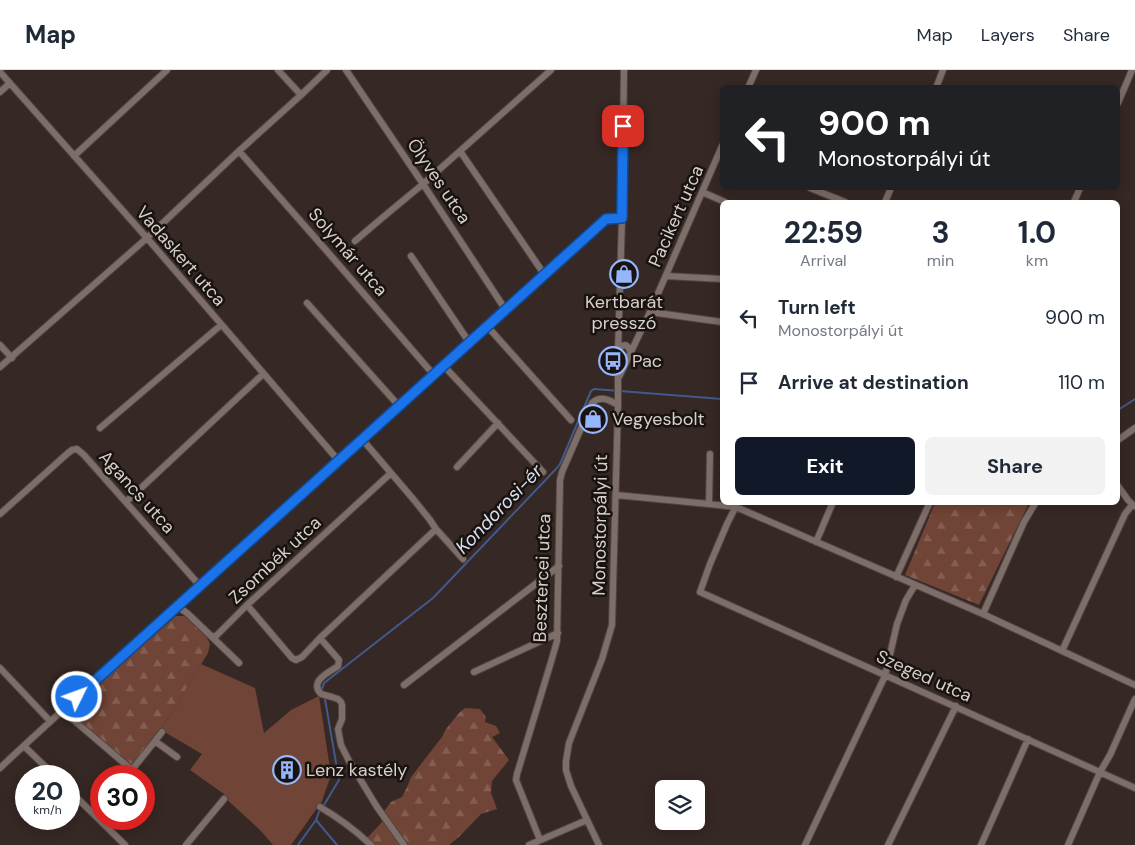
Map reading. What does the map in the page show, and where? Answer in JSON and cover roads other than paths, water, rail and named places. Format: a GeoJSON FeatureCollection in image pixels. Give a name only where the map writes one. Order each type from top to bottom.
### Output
{"type":"FeatureCollection","features":[{"type":"Feature","properties":{"kind":"street"},"geometry":{"type":"LineString","coordinates":[[74,156],[167,70]]}},
{"type":"Feature","properties":{"kind":"street"},"geometry":{"type":"LineString","coordinates":[[278,70],[301,95]]}},
{"type":"Feature","properties":{"kind":"street","name":"Ölyves utca"},"geometry":{"type":"LineString","coordinates":[[346,70],[505,309]]}},
{"type":"Feature","properties":{"kind":"street"},"geometry":{"type":"LineString","coordinates":[[355,241],[423,184],[551,70]]}},
{"type":"Feature","properties":{"kind":"street","name":"Monostorpályi út"},"geometry":{"type":"LineString","coordinates":[[599,845],[570,786],[566,761],[569,743],[602,659],[612,625],[624,70]]}},
{"type":"Feature","properties":{"kind":"street"},"geometry":{"type":"LineString","coordinates":[[749,85],[756,70]]}},
{"type":"Feature","properties":{"kind":"street"},"geometry":{"type":"LineString","coordinates":[[937,85],[943,70]]}},
{"type":"Feature","properties":{"kind":"street"},"geometry":{"type":"LineString","coordinates":[[1120,99],[1132,70]]}},
{"type":"Feature","properties":{"kind":"street","name":"Vadaskert utca"},"geometry":{"type":"LineString","coordinates":[[0,72],[147,238],[338,460]]}},
{"type":"Feature","properties":{"kind":"street"},"geometry":{"type":"LineString","coordinates":[[0,367],[147,238],[301,95],[322,72]]}},
{"type":"Feature","properties":{"kind":"street"},"geometry":{"type":"LineString","coordinates":[[0,92],[10,83]]}},
{"type":"Feature","properties":{"kind":"street","name":"Solymár utca"},"geometry":{"type":"LineString","coordinates":[[239,151],[433,374]]}},
{"type":"Feature","properties":{"kind":"street"},"geometry":{"type":"LineString","coordinates":[[460,151],[544,274]]}},
{"type":"Feature","properties":{"kind":"street","name":"Pacikert utca"},"geometry":{"type":"LineString","coordinates":[[618,378],[650,312],[720,153]]}},
{"type":"Feature","properties":{"kind":"street"},"geometry":{"type":"LineString","coordinates":[[815,190],[841,200]]}},
{"type":"Feature","properties":{"kind":"street"},"geometry":{"type":"LineString","coordinates":[[702,192],[720,200]]}},
{"type":"Feature","properties":{"kind":"street"},"geometry":{"type":"LineString","coordinates":[[0,768],[606,219],[622,218]]}},
{"type":"Feature","properties":{"kind":"street"},"geometry":{"type":"LineString","coordinates":[[411,256],[469,342]]}},
{"type":"Feature","properties":{"kind":"street"},"geometry":{"type":"LineString","coordinates":[[666,276],[720,279]]}},
{"type":"Feature","properties":{"kind":"street"},"geometry":{"type":"LineString","coordinates":[[307,302],[399,406]]}},
{"type":"Feature","properties":{"kind":"street"},"geometry":{"type":"LineString","coordinates":[[650,312],[720,322]]}},
{"type":"Feature","properties":{"kind":"street"},"geometry":{"type":"LineString","coordinates":[[100,428],[221,325]]}},
{"type":"Feature","properties":{"kind":"street"},"geometry":{"type":"LineString","coordinates":[[487,326],[571,420]]}},
{"type":"Feature","properties":{"kind":"street"},"geometry":{"type":"LineString","coordinates":[[0,345],[12,358]]}},
{"type":"Feature","properties":{"kind":"street"},"geometry":{"type":"LineString","coordinates":[[618,351],[623,345],[630,348],[631,353]]}},
{"type":"Feature","properties":{"kind":"street"},"geometry":{"type":"LineString","coordinates":[[443,365],[543,472]]}},
{"type":"Feature","properties":{"kind":"street"},"geometry":{"type":"LineString","coordinates":[[126,502],[264,374]]}},
{"type":"Feature","properties":{"kind":"street","name":"Besztercei utca"},"geometry":{"type":"LineString","coordinates":[[535,843],[516,780],[558,633],[560,480],[592,403],[600,398],[607,399],[618,405]]}},
{"type":"Feature","properties":{"kind":"street"},"geometry":{"type":"LineString","coordinates":[[457,467],[498,422]]}},
{"type":"Feature","properties":{"kind":"street"},"geometry":{"type":"LineString","coordinates":[[1120,439],[1135,428]]}},
{"type":"Feature","properties":{"kind":"street"},"geometry":{"type":"LineString","coordinates":[[362,440],[463,559]]}},
{"type":"Feature","properties":{"kind":"street","name":"Agancs utca"},"geometry":{"type":"LineString","coordinates":[[0,514],[68,453],[77,449],[201,587]]}},
{"type":"Feature","properties":{"kind":"street"},"geometry":{"type":"LineString","coordinates":[[709,504],[710,454]]}},
{"type":"Feature","properties":{"kind":"street","name":"Zsombék utca"},"geometry":{"type":"LineString","coordinates":[[210,635],[214,637],[217,635],[247,605],[391,473]]}},
{"type":"Feature","properties":{"kind":"street"},"geometry":{"type":"LineString","coordinates":[[1062,651],[1126,514],[1134,505],[1120,488]]}},
{"type":"Feature","properties":{"kind":"street"},"geometry":{"type":"LineString","coordinates":[[616,496],[739,507],[915,586],[983,614],[1135,685]]}},
{"type":"Feature","properties":{"kind":"street"},"geometry":{"type":"LineString","coordinates":[[816,542],[833,505]]}},
{"type":"Feature","properties":{"kind":"street"},"geometry":{"type":"LineString","coordinates":[[896,577],[929,505]]}},
{"type":"Feature","properties":{"kind":"street"},"geometry":{"type":"LineString","coordinates":[[983,614],[1024,522],[1034,505]]}},
{"type":"Feature","properties":{"kind":"street","name":"Szeged utca"},"geometry":{"type":"LineString","coordinates":[[739,507],[727,524],[700,592],[1135,788]]}},
{"type":"Feature","properties":{"kind":"street"},"geometry":{"type":"LineString","coordinates":[[247,605],[292,658],[296,660],[302,657],[436,529]]}},
{"type":"Feature","properties":{"kind":"street"},"geometry":{"type":"LineString","coordinates":[[404,685],[558,566]]}},
{"type":"Feature","properties":{"kind":"street"},"geometry":{"type":"LineString","coordinates":[[805,845],[886,676],[897,624],[906,600],[915,586]]}},
{"type":"Feature","properties":{"kind":"street"},"geometry":{"type":"LineString","coordinates":[[178,607],[187,613],[238,663]]}},
{"type":"Feature","properties":{"kind":"street"},"geometry":{"type":"LineString","coordinates":[[474,672],[558,633]]}},
{"type":"Feature","properties":{"kind":"street"},"geometry":{"type":"LineString","coordinates":[[320,638],[339,660],[339,664],[321,677],[317,686],[318,690],[321,694],[334,697],[341,702],[342,719],[338,729],[341,745],[377,807],[404,845]]}},
{"type":"Feature","properties":{"kind":"street"},"geometry":{"type":"LineString","coordinates":[[0,668],[50,721]]}},
{"type":"Feature","properties":{"kind":"street"},"geometry":{"type":"LineString","coordinates":[[1068,845],[1100,772],[1110,755],[1135,700]]}},
{"type":"Feature","properties":{"kind":"street"},"geometry":{"type":"LineString","coordinates":[[888,845],[956,706]]}},
{"type":"Feature","properties":{"kind":"street"},"geometry":{"type":"LineString","coordinates":[[62,710],[126,765]]}},
{"type":"Feature","properties":{"kind":"street"},"geometry":{"type":"LineString","coordinates":[[136,765],[162,732]]}},
{"type":"Feature","properties":{"kind":"street"},"geometry":{"type":"LineString","coordinates":[[981,845],[1028,739]]}},
{"type":"Feature","properties":{"kind":"street"},"geometry":{"type":"LineString","coordinates":[[155,742],[178,757]]}},
{"type":"Feature","properties":{"kind":"street"},"geometry":{"type":"LineString","coordinates":[[24,746],[44,765]]}},
{"type":"Feature","properties":{"kind":"street"},"geometry":{"type":"LineString","coordinates":[[186,845],[224,799]]}},
{"type":"Feature","properties":{"kind":"street"},"geometry":{"type":"LineString","coordinates":[[80,801],[90,810]]}},
{"type":"Feature","properties":{"kind":"street"},"geometry":{"type":"LineString","coordinates":[[320,807],[356,830],[371,845]]}},
{"type":"Feature","properties":{"kind":"street"},"geometry":{"type":"LineString","coordinates":[[535,843],[587,820]]}},
{"type":"Feature","properties":{"kind":"street"},"geometry":{"type":"LineString","coordinates":[[110,830],[126,845]]}},
{"type":"Feature","properties":{"kind":"waterway","name":"Kondorosi-ér"},"geometry":{"type":"LineString","coordinates":[[322,689],[324,683],[433,598],[556,469],[560,464],[591,391],[594,389],[720,399]]}},
{"type":"Feature","properties":{"kind":"waterway","name":"Kondorosi-ér"},"geometry":{"type":"LineString","coordinates":[[1120,409],[1135,399]]}},
{"type":"Feature","properties":{"kind":"waterway","name":"Kondorosi-ér"},"geometry":{"type":"LineString","coordinates":[[324,805],[339,780],[325,699]]}},
{"type":"Feature","properties":{"kind":"waterway","name":"Kondorosi-ér"},"geometry":{"type":"LineString","coordinates":[[298,845],[316,820],[319,812]]}},
{"type":"Feature","properties":{"kind":"waterway"},"geometry":{"type":"LineString","coordinates":[[316,820],[337,845]]}},
{"type":"Feature","properties":{"kind":"place","name":"Kertbarát presszó"},"geometry":{"type":"Point","coordinates":[624,274]}},
{"type":"Feature","properties":{"kind":"place","name":"Pac"},"geometry":{"type":"Point","coordinates":[613,361]}},
{"type":"Feature","properties":{"kind":"place","name":"Vegyesbolt"},"geometry":{"type":"Point","coordinates":[593,419]}},
{"type":"Feature","properties":{"kind":"place","name":"Lenz kastély"},"geometry":{"type":"Point","coordinates":[287,770]}}]}
